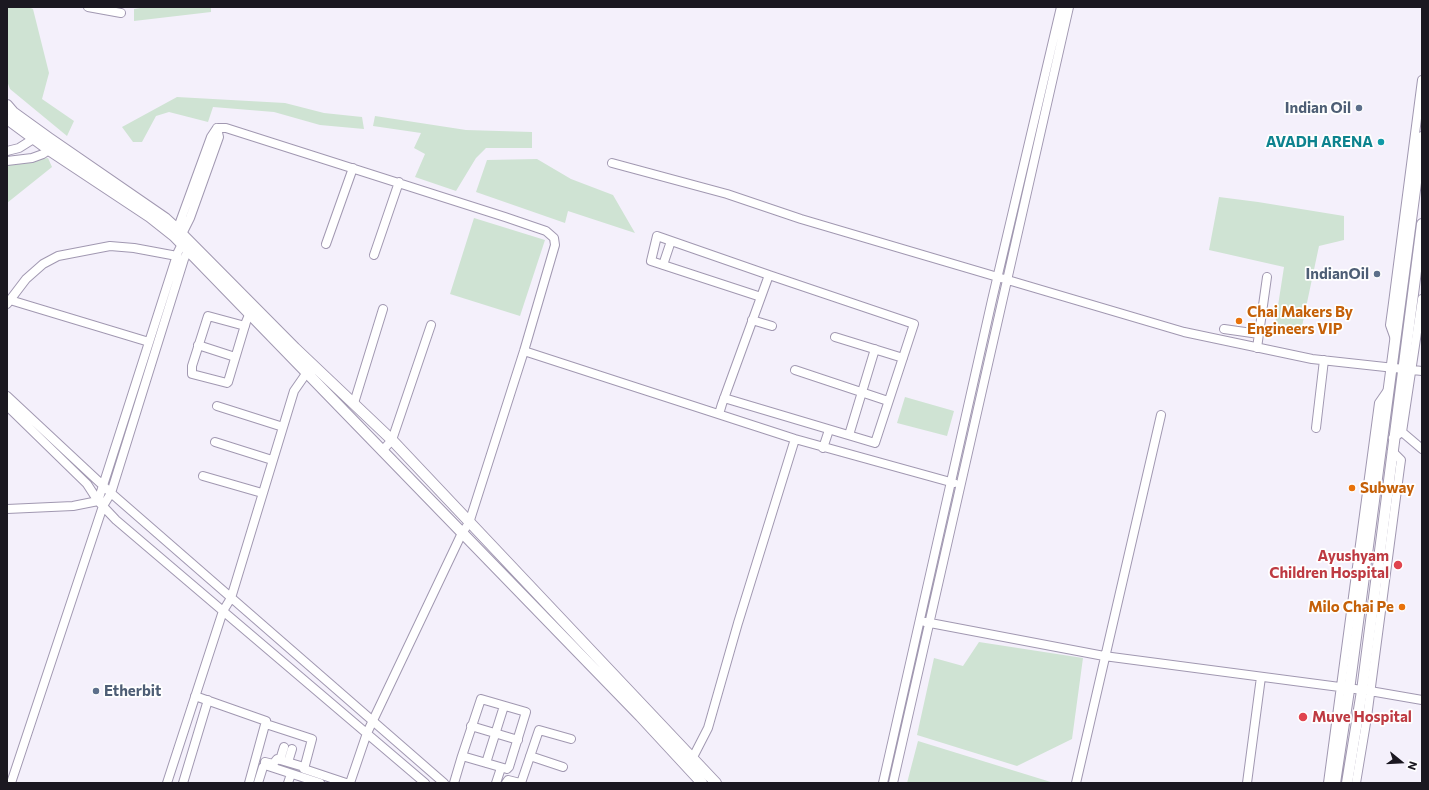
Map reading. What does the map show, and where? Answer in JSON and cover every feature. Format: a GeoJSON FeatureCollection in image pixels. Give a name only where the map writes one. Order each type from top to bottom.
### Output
{"type":"FeatureCollection","features":[{"type":"Feature","properties":{"kind":"main road"},"geometry":{"type":"LineString","coordinates":[[7,105],[38,136]]}},
{"type":"Feature","properties":{"kind":"main road"},"geometry":{"type":"LineString","coordinates":[[7,119],[38,136],[182,240],[354,402],[392,440],[716,783]]}},
{"type":"Feature","properties":{"kind":"main road"},"geometry":{"type":"LineString","coordinates":[[1335,783],[1345,689],[1389,390],[1422,137]]}},
{"type":"Feature","properties":{"kind":"main road"},"geometry":{"type":"LineString","coordinates":[[1347,783],[1366,691],[1393,438],[1407,369],[1422,224]]}},
{"type":"Feature","properties":{"kind":"main road"},"geometry":{"type":"LineString","coordinates":[[182,240],[249,315],[640,716],[702,783]]}},
{"type":"Feature","properties":{"kind":"street"},"geometry":{"type":"LineString","coordinates":[[88,7],[121,13]]}},
{"type":"Feature","properties":{"kind":"street"},"geometry":{"type":"LineString","coordinates":[[883,783],[918,621],[1061,7]]}},
{"type":"Feature","properties":{"kind":"street"},"geometry":{"type":"LineString","coordinates":[[893,783],[1069,7]]}},
{"type":"Feature","properties":{"kind":"street"},"geometry":{"type":"LineString","coordinates":[[1395,340],[1390,325],[1392,303],[1421,99],[1422,80]]}},
{"type":"Feature","properties":{"kind":"street"},"geometry":{"type":"LineString","coordinates":[[7,509],[101,504],[111,493],[211,137],[217,128],[226,128],[399,182],[551,234],[555,245],[524,351],[469,523],[462,533],[367,733],[350,783]]}},
{"type":"Feature","properties":{"kind":"street"},"geometry":{"type":"LineString","coordinates":[[7,151],[19,148],[38,136]]}},
{"type":"Feature","properties":{"kind":"street"},"geometry":{"type":"LineString","coordinates":[[7,161],[32,158],[53,147]]}},
{"type":"Feature","properties":{"kind":"street"},"geometry":{"type":"LineString","coordinates":[[612,163],[727,194],[801,219],[1169,328],[1257,348],[1324,360],[1422,371]]}},
{"type":"Feature","properties":{"kind":"street"},"geometry":{"type":"LineString","coordinates":[[326,244],[353,168]]}},
{"type":"Feature","properties":{"kind":"street"},"geometry":{"type":"LineString","coordinates":[[374,255],[399,182]]}},
{"type":"Feature","properties":{"kind":"street"},"geometry":{"type":"LineString","coordinates":[[724,398],[875,443],[914,324],[657,236],[650,261],[761,297]]}},
{"type":"Feature","properties":{"kind":"street"},"geometry":{"type":"LineString","coordinates":[[11,783],[101,504],[104,486],[182,240]]}},
{"type":"Feature","properties":{"kind":"street"},"geometry":{"type":"LineString","coordinates":[[663,265],[671,241]]}},
{"type":"Feature","properties":{"kind":"street"},"geometry":{"type":"LineString","coordinates":[[150,342],[8,302],[26,279],[43,264],[58,256],[110,246],[134,248],[177,256]]}},
{"type":"Feature","properties":{"kind":"street"},"geometry":{"type":"LineString","coordinates":[[719,414],[769,275]]}},
{"type":"Feature","properties":{"kind":"street"},"geometry":{"type":"LineString","coordinates":[[1257,348],[1267,277]]}},
{"type":"Feature","properties":{"kind":"street"},"geometry":{"type":"LineString","coordinates":[[1402,432],[1407,369],[1422,299]]}},
{"type":"Feature","properties":{"kind":"street"},"geometry":{"type":"LineString","coordinates":[[354,402],[383,309]]}},
{"type":"Feature","properties":{"kind":"street"},"geometry":{"type":"LineString","coordinates":[[245,326],[210,315],[207,317],[192,366],[192,374],[226,383],[249,315]]}},
{"type":"Feature","properties":{"kind":"street"},"geometry":{"type":"LineString","coordinates":[[752,320],[772,326]]}},
{"type":"Feature","properties":{"kind":"street"},"geometry":{"type":"LineString","coordinates":[[382,451],[392,440],[431,325]]}},
{"type":"Feature","properties":{"kind":"street"},"geometry":{"type":"LineString","coordinates":[[1224,329],[1259,334]]}},
{"type":"Feature","properties":{"kind":"street"},"geometry":{"type":"LineString","coordinates":[[835,337],[903,358]]}},
{"type":"Feature","properties":{"kind":"street"},"geometry":{"type":"LineString","coordinates":[[198,345],[235,357]]}},
{"type":"Feature","properties":{"kind":"street"},"geometry":{"type":"LineString","coordinates":[[849,435],[875,349]]}},
{"type":"Feature","properties":{"kind":"street"},"geometry":{"type":"LineString","coordinates":[[524,351],[824,448],[961,484]]}},
{"type":"Feature","properties":{"kind":"street"},"geometry":{"type":"LineString","coordinates":[[1316,428],[1324,360]]}},
{"type":"Feature","properties":{"kind":"street"},"geometry":{"type":"LineString","coordinates":[[166,783],[223,611],[231,598],[294,391],[305,373],[314,365]]}},
{"type":"Feature","properties":{"kind":"street"},"geometry":{"type":"LineString","coordinates":[[795,370],[888,401]]}},
{"type":"Feature","properties":{"kind":"street"},"geometry":{"type":"LineString","coordinates":[[7,396],[111,493],[444,783]]}},
{"type":"Feature","properties":{"kind":"street"},"geometry":{"type":"LineString","coordinates":[[7,406],[87,484],[101,504],[116,520],[425,783]]}},
{"type":"Feature","properties":{"kind":"street"},"geometry":{"type":"LineString","coordinates":[[217,406],[283,427]]}},
{"type":"Feature","properties":{"kind":"street"},"geometry":{"type":"LineString","coordinates":[[1076,783],[1104,656],[1161,415]]}},
{"type":"Feature","properties":{"kind":"street"},"geometry":{"type":"LineString","coordinates":[[824,448],[829,430]]}},
{"type":"Feature","properties":{"kind":"street"},"geometry":{"type":"LineString","coordinates":[[1393,438],[1402,432]]}},
{"type":"Feature","properties":{"kind":"street"},"geometry":{"type":"LineString","coordinates":[[1402,432],[1422,449]]}},
{"type":"Feature","properties":{"kind":"street"},"geometry":{"type":"LineString","coordinates":[[687,768],[708,728],[738,623],[796,439]]}},
{"type":"Feature","properties":{"kind":"street"},"geometry":{"type":"LineString","coordinates":[[215,442],[272,460]]}},
{"type":"Feature","properties":{"kind":"street"},"geometry":{"type":"LineString","coordinates":[[203,476],[262,493]]}},
{"type":"Feature","properties":{"kind":"street"},"geometry":{"type":"LineString","coordinates":[[918,621],[1104,656],[1366,691],[1422,700]]}},
{"type":"Feature","properties":{"kind":"street"},"geometry":{"type":"LineString","coordinates":[[1247,783],[1261,677]]}},
{"type":"Feature","properties":{"kind":"street"},"geometry":{"type":"LineString","coordinates":[[1328,783],[1345,689]]}},
{"type":"Feature","properties":{"kind":"street"},"geometry":{"type":"LineString","coordinates":[[1356,783],[1366,691]]}},
{"type":"Feature","properties":{"kind":"street"},"geometry":{"type":"LineString","coordinates":[[195,696],[263,720],[266,724],[312,739],[304,767]]}},
{"type":"Feature","properties":{"kind":"street"},"geometry":{"type":"LineString","coordinates":[[454,783],[462,756],[471,726],[481,699],[526,712],[518,740],[507,769],[462,756]]}},
{"type":"Feature","properties":{"kind":"street"},"geometry":{"type":"LineString","coordinates":[[183,783],[208,700]]}},
{"type":"Feature","properties":{"kind":"street"},"geometry":{"type":"LineString","coordinates":[[486,763],[504,706]]}},
{"type":"Feature","properties":{"kind":"street"},"geometry":{"type":"LineString","coordinates":[[248,783],[266,724]]}},
{"type":"Feature","properties":{"kind":"street"},"geometry":{"type":"LineString","coordinates":[[471,726],[518,740]]}},
{"type":"Feature","properties":{"kind":"street"},"geometry":{"type":"LineString","coordinates":[[506,783],[508,780],[520,783],[539,730],[571,739]]}},
{"type":"Feature","properties":{"kind":"street"},"geometry":{"type":"LineString","coordinates":[[182,735],[194,744]]}},
{"type":"Feature","properties":{"kind":"street"},"geometry":{"type":"LineString","coordinates":[[179,744],[194,744]]}},
{"type":"Feature","properties":{"kind":"street"},"geometry":{"type":"LineString","coordinates":[[284,747],[284,761]]}},
{"type":"Feature","properties":{"kind":"street"},"geometry":{"type":"LineString","coordinates":[[284,761],[292,749]]}},
{"type":"Feature","properties":{"kind":"street"},"geometry":{"type":"LineString","coordinates":[[530,756],[563,767]]}},
{"type":"Feature","properties":{"kind":"street"},"geometry":{"type":"LineString","coordinates":[[407,768],[416,758]]}},
{"type":"Feature","properties":{"kind":"street"},"geometry":{"type":"LineString","coordinates":[[261,760],[273,764],[276,759],[284,761],[304,767],[305,770],[346,783]]}},
{"type":"Feature","properties":{"kind":"street"},"geometry":{"type":"LineString","coordinates":[[258,783],[264,766],[290,774],[300,780],[320,783]]}},
{"type":"Feature","properties":{"kind":"street"},"geometry":{"type":"LineString","coordinates":[[496,783],[501,768]]}},
{"type":"Feature","properties":{"kind":"street"},"geometry":{"type":"LineString","coordinates":[[288,783],[290,774]]}},
{"type":"Feature","properties":{"kind":"green space"},"geometry":{"type":"Polygon","coordinates":[[[7,7],[28,7],[33,9],[49,73],[42,99],[74,121],[67,136],[10,89],[7,81],[7,7]]]}},
{"type":"Feature","properties":{"kind":"green space"},"geometry":{"type":"Polygon","coordinates":[[[146,7],[211,7],[211,12],[134,21],[134,9],[146,7]]]}},
{"type":"Feature","properties":{"kind":"green space"},"geometry":{"type":"Polygon","coordinates":[[[177,97],[285,103],[324,113],[362,117],[364,129],[320,125],[274,112],[213,107],[208,122],[169,112],[156,116],[142,142],[133,142],[122,127],[177,97]]]}},
{"type":"Feature","properties":{"kind":"green space"},"geometry":{"type":"Polygon","coordinates":[[[375,116],[466,130],[532,132],[532,148],[486,148],[476,158],[456,191],[415,177],[425,154],[414,148],[421,133],[373,126],[375,116]]]}},
{"type":"Feature","properties":{"kind":"green space"},"geometry":{"type":"Polygon","coordinates":[[[48,158],[52,167],[7,203],[7,164],[48,158]]]}},
{"type":"Feature","properties":{"kind":"green space"},"geometry":{"type":"Polygon","coordinates":[[[537,159],[571,179],[613,195],[635,233],[568,211],[565,223],[476,192],[487,160],[537,159]]]}},
{"type":"Feature","properties":{"kind":"green space"},"geometry":{"type":"Polygon","coordinates":[[[1219,197],[1344,216],[1344,240],[1319,246],[1301,331],[1275,325],[1284,267],[1209,250],[1219,197]]]}},
{"type":"Feature","properties":{"kind":"green space"},"geometry":{"type":"Polygon","coordinates":[[[474,218],[545,240],[520,316],[450,294],[474,218]]]}},
{"type":"Feature","properties":{"kind":"green space"},"geometry":{"type":"Polygon","coordinates":[[[905,397],[954,411],[947,436],[897,423],[905,397]]]}},
{"type":"Feature","properties":{"kind":"green space"},"geometry":{"type":"Polygon","coordinates":[[[979,642],[1083,658],[1072,739],[1017,766],[917,735],[934,658],[963,666],[979,642]]]}},
{"type":"Feature","properties":{"kind":"green space"},"geometry":{"type":"Polygon","coordinates":[[[918,741],[1054,783],[907,783],[918,741]]]}},
{"type":"Feature","properties":{"kind":"place","name":"Indian Oil"},"geometry":{"type":"Point","coordinates":[1359,108]}},
{"type":"Feature","properties":{"kind":"place","name":"AVADH ARENA"},"geometry":{"type":"Point","coordinates":[1381,142]}},
{"type":"Feature","properties":{"kind":"place","name":"IndianOil"},"geometry":{"type":"Point","coordinates":[1377,274]}},
{"type":"Feature","properties":{"kind":"place","name":"Chai Makers By Engineers VIP"},"geometry":{"type":"Point","coordinates":[1239,321]}},
{"type":"Feature","properties":{"kind":"place","name":"Subway"},"geometry":{"type":"Point","coordinates":[1352,488]}},
{"type":"Feature","properties":{"kind":"place","name":"Ayushyam Children Hospital"},"geometry":{"type":"Point","coordinates":[1398,565]}},
{"type":"Feature","properties":{"kind":"place","name":"Milo Chai Pe"},"geometry":{"type":"Point","coordinates":[1402,607]}},
{"type":"Feature","properties":{"kind":"place","name":"Etherbit"},"geometry":{"type":"Point","coordinates":[96,691]}},
{"type":"Feature","properties":{"kind":"place","name":"Muve Hospital"},"geometry":{"type":"Point","coordinates":[1303,717]}}]}
